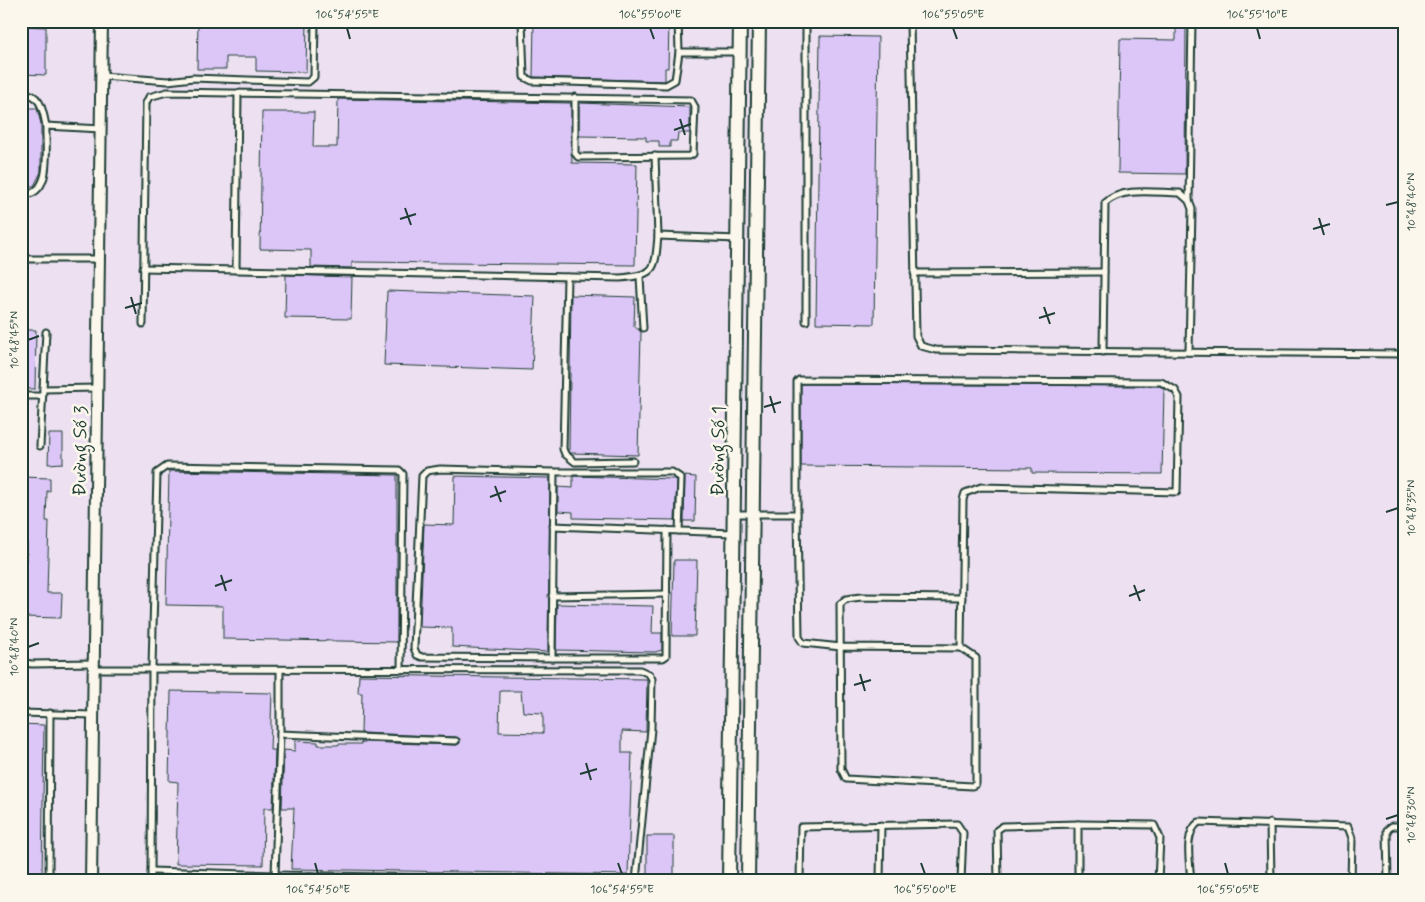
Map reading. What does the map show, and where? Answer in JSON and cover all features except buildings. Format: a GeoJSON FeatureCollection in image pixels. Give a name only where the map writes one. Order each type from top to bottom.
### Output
{"type":"FeatureCollection","features":[{"type":"Feature","properties":{"kind":"street","name":"Đường Số 3"},"geometry":{"type":"LineString","coordinates":[[91,881],[102,21]]}},
{"type":"Feature","properties":{"kind":"street","name":"Đường Số 1"},"geometry":{"type":"LineString","coordinates":[[729,881],[735,533],[740,21]]}},
{"type":"Feature","properties":{"kind":"street","name":"Đường Số 1"},"geometry":{"type":"LineString","coordinates":[[748,881],[759,21]]}},
{"type":"Feature","properties":{"kind":"lane"},"geometry":{"type":"LineString","coordinates":[[101,76],[168,81],[193,78],[308,82],[314,76],[315,21]]}},
{"type":"Feature","properties":{"kind":"lane"},"geometry":{"type":"LineString","coordinates":[[522,21],[524,77],[532,81],[666,85],[675,80],[679,52],[678,21]]}},
{"type":"Feature","properties":{"kind":"lane"},"geometry":{"type":"LineString","coordinates":[[806,21],[806,321]]}},
{"type":"Feature","properties":{"kind":"lane"},"geometry":{"type":"LineString","coordinates":[[910,21],[916,336],[921,346],[936,350],[1404,354]]}},
{"type":"Feature","properties":{"kind":"lane"},"geometry":{"type":"LineString","coordinates":[[1189,352],[1192,209],[1189,201],[1192,21]]}},
{"type":"Feature","properties":{"kind":"lane"},"geometry":{"type":"LineString","coordinates":[[679,52],[740,52]]}},
{"type":"Feature","properties":{"kind":"lane"},"geometry":{"type":"LineString","coordinates":[[21,93],[27,92],[43,107],[46,126],[45,181],[39,189],[30,195],[21,195]]}},
{"type":"Feature","properties":{"kind":"lane"},"geometry":{"type":"LineString","coordinates":[[143,324],[146,103],[149,97],[167,92],[238,92],[576,97],[693,101],[695,107],[693,154],[690,156],[583,159],[578,157],[575,153],[576,97]]}},
{"type":"Feature","properties":{"kind":"lane"},"geometry":{"type":"LineString","coordinates":[[236,270],[238,92]]}},
{"type":"Feature","properties":{"kind":"lane"},"geometry":{"type":"LineString","coordinates":[[46,126],[100,129]]}},
{"type":"Feature","properties":{"kind":"lane"},"geometry":{"type":"LineString","coordinates":[[143,268],[640,277],[650,272],[655,266],[658,236],[655,156]]}},
{"type":"Feature","properties":{"kind":"lane"},"geometry":{"type":"LineString","coordinates":[[1103,352],[1105,203],[1112,196],[1124,193],[1180,193],[1189,201]]}},
{"type":"Feature","properties":{"kind":"lane"},"geometry":{"type":"LineString","coordinates":[[658,236],[738,239]]}},
{"type":"Feature","properties":{"kind":"lane"},"geometry":{"type":"LineString","coordinates":[[21,259],[99,259]]}},
{"type":"Feature","properties":{"kind":"lane"},"geometry":{"type":"LineString","coordinates":[[914,273],[1104,272]]}},
{"type":"Feature","properties":{"kind":"lane"},"geometry":{"type":"LineString","coordinates":[[567,277],[563,448],[565,454],[575,462],[633,462]]}},
{"type":"Feature","properties":{"kind":"lane"},"geometry":{"type":"LineString","coordinates":[[640,277],[643,328]]}},
{"type":"Feature","properties":{"kind":"lane"},"geometry":{"type":"LineString","coordinates":[[40,446],[46,332]]}},
{"type":"Feature","properties":{"kind":"lane"},"geometry":{"type":"LineString","coordinates":[[961,648],[962,598],[963,500],[965,493],[973,488],[1177,492],[1179,397],[1175,390],[1161,382],[799,380],[797,382],[799,637],[803,643],[841,647],[961,648],[976,658],[976,784],[972,786],[846,778],[841,769],[841,647],[840,604],[846,599],[861,597],[962,598]]}},
{"type":"Feature","properties":{"kind":"lane"},"geometry":{"type":"LineString","coordinates":[[42,389],[97,388]]}},
{"type":"Feature","properties":{"kind":"lane"},"geometry":{"type":"LineString","coordinates":[[21,396],[42,396]]}},
{"type":"Feature","properties":{"kind":"lane"},"geometry":{"type":"LineString","coordinates":[[151,881],[152,667],[156,480],[158,473],[166,466],[399,470],[402,474],[402,670]]}},
{"type":"Feature","properties":{"kind":"lane"},"geometry":{"type":"LineString","coordinates":[[667,530],[667,652],[663,658],[422,657],[417,654],[414,648],[422,476],[427,471],[672,472],[681,478],[679,531]]}},
{"type":"Feature","properties":{"kind":"lane"},"geometry":{"type":"LineString","coordinates":[[552,658],[554,472]]}},
{"type":"Feature","properties":{"kind":"lane"},"geometry":{"type":"LineString","coordinates":[[735,514],[798,514]]}},
{"type":"Feature","properties":{"kind":"lane"},"geometry":{"type":"LineString","coordinates":[[553,526],[735,533]]}},
{"type":"Feature","properties":{"kind":"lane"},"geometry":{"type":"LineString","coordinates":[[552,596],[667,594]]}},
{"type":"Feature","properties":{"kind":"lane"},"geometry":{"type":"LineString","coordinates":[[21,659],[32,664],[280,670],[640,670],[649,674],[652,679],[651,729],[636,881]]}},
{"type":"Feature","properties":{"kind":"lane"},"geometry":{"type":"LineString","coordinates":[[275,875],[280,734],[280,670]]}},
{"type":"Feature","properties":{"kind":"lane"},"geometry":{"type":"LineString","coordinates":[[21,713],[93,715]]}},
{"type":"Feature","properties":{"kind":"lane"},"geometry":{"type":"LineString","coordinates":[[49,876],[50,713]]}},
{"type":"Feature","properties":{"kind":"lane"},"geometry":{"type":"LineString","coordinates":[[280,734],[456,741]]}},
{"type":"Feature","properties":{"kind":"lane"},"geometry":{"type":"LineString","coordinates":[[1191,881],[1190,834],[1193,826],[1199,822],[1348,827],[1352,838],[1351,881]]}},
{"type":"Feature","properties":{"kind":"lane"},"geometry":{"type":"LineString","coordinates":[[1270,823],[1272,881]]}},
{"type":"Feature","properties":{"kind":"lane"},"geometry":{"type":"LineString","coordinates":[[800,881],[801,827],[957,824],[963,833],[961,881]]}},
{"type":"Feature","properties":{"kind":"lane"},"geometry":{"type":"LineString","coordinates":[[998,881],[997,830],[1003,826],[1078,824],[1154,825],[1160,838],[1158,881]]}},
{"type":"Feature","properties":{"kind":"lane"},"geometry":{"type":"LineString","coordinates":[[1078,824],[1078,881]]}},
{"type":"Feature","properties":{"kind":"lane"},"geometry":{"type":"LineString","coordinates":[[880,881],[881,826]]}},
{"type":"Feature","properties":{"kind":"lane"},"geometry":{"type":"LineString","coordinates":[[1388,881],[1387,830],[1392,826],[1404,826]]}},
{"type":"Feature","properties":{"kind":"lane"},"geometry":{"type":"LineString","coordinates":[[151,871],[602,881]]}},
{"type":"Feature","properties":{"kind":"shaded area"},"geometry":{"type":"Polygon","coordinates":[[[21,21],[1404,21],[1404,881],[21,881],[21,21]]]}}]}
